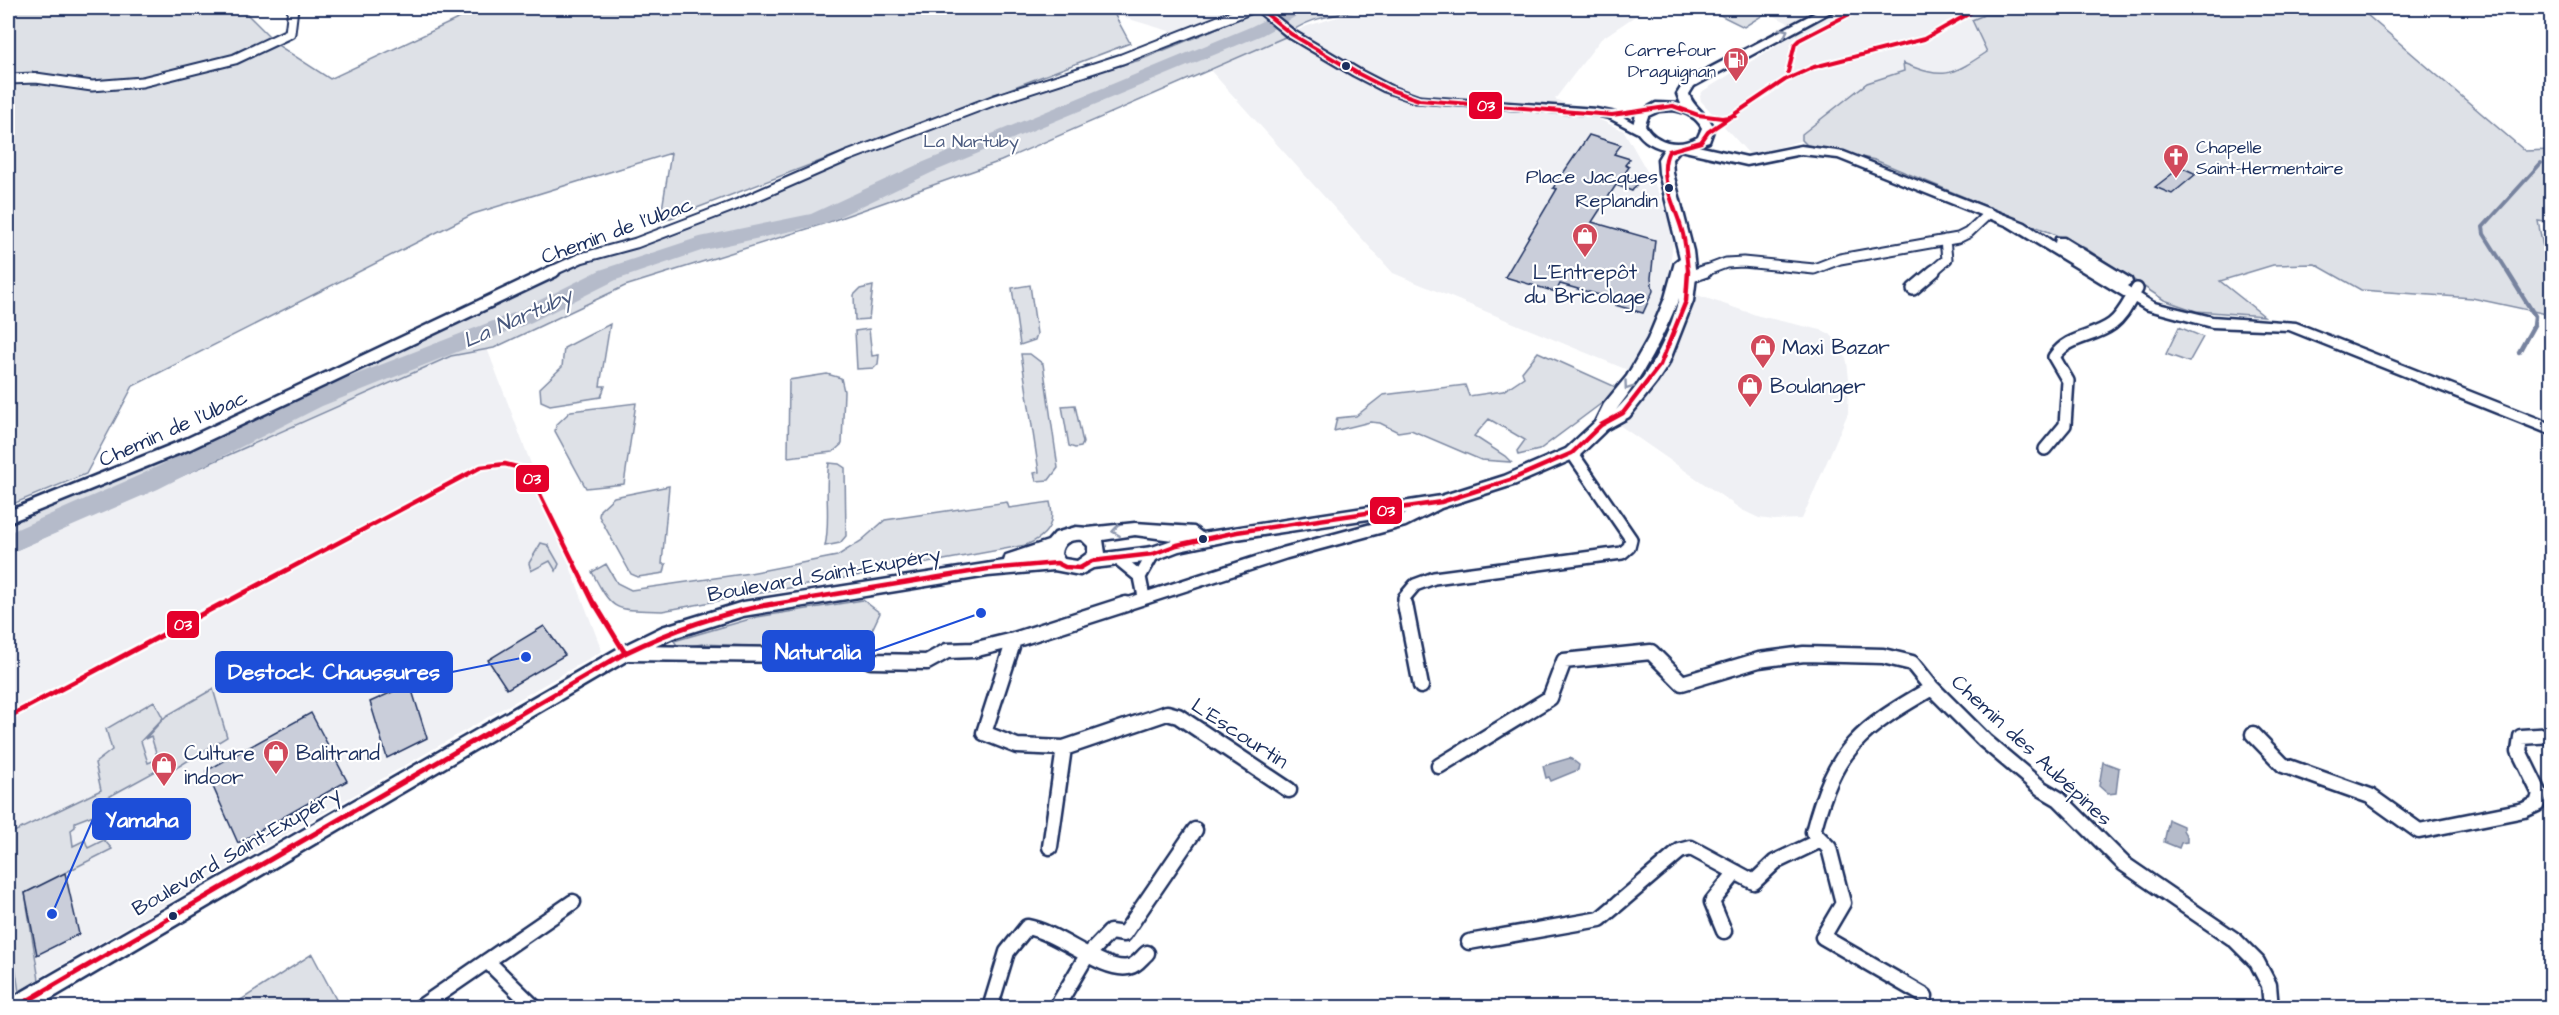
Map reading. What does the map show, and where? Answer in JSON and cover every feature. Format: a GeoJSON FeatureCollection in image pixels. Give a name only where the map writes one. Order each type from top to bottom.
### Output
{"type":"FeatureCollection","features":[{"type":"Feature","properties":{"kind":"main road"},"geometry":{"type":"LineString","coordinates":[[1666,183],[1665,159],[1669,151],[1701,142],[1707,136],[1707,125],[1694,112],[1683,94],[1689,84],[1832,8]]}},
{"type":"Feature","properties":{"kind":"main road"},"geometry":{"type":"LineString","coordinates":[[1237,532],[1176,534],[1135,528],[1088,535],[1066,535],[1056,554],[1072,568],[1092,561],[1153,554],[1177,545],[1237,532],[1441,502],[1510,480],[1572,453],[1601,426],[1623,413],[1640,393],[1660,365],[1686,301],[1689,277],[1684,240],[1666,183],[1644,134],[1640,117],[1646,111],[1667,106],[1694,112]]}},
{"type":"Feature","properties":{"kind":"main road"},"geometry":{"type":"LineString","coordinates":[[1644,134],[1680,147]]}},
{"type":"Feature","properties":{"kind":"main road"},"geometry":{"type":"LineString","coordinates":[[1601,426],[1609,408],[1626,390],[1641,368],[1661,326],[1679,275],[1684,240]]}},
{"type":"Feature","properties":{"kind":"main road"},"geometry":{"type":"LineString","coordinates":[[1661,326],[1671,339]]}},
{"type":"Feature","properties":{"kind":"main road"},"geometry":{"type":"LineString","coordinates":[[1153,554],[1158,544],[1155,532]]}},
{"type":"Feature","properties":{"kind":"main road"},"geometry":{"type":"LineString","coordinates":[[1088,535],[1097,544],[1098,550],[1092,561]]}},
{"type":"Feature","properties":{"kind":"main road","name":"Boulevard Saint-Exupéry"},"geometry":{"type":"LineString","coordinates":[[14,1008],[625,653],[668,632],[743,609],[988,569],[1056,554]]}},
{"type":"Feature","properties":{"kind":"street"},"geometry":{"type":"LineString","coordinates":[[8,79],[36,78],[92,86],[142,82],[190,72],[236,59],[290,33],[293,8]]}},
{"type":"Feature","properties":{"kind":"street"},"geometry":{"type":"LineString","coordinates":[[1257,8],[1291,34],[1388,89],[1419,100],[1612,115],[1646,111]]}},
{"type":"Feature","properties":{"kind":"street","name":"Chemin de l'Ubac"},"geometry":{"type":"LineString","coordinates":[[8,517],[188,444],[433,326],[581,258],[646,239],[738,204],[848,156],[995,100],[1122,59],[1257,8]]}},
{"type":"Feature","properties":{"kind":"street"},"geometry":{"type":"LineString","coordinates":[[1612,115],[1644,134]]}},
{"type":"Feature","properties":{"kind":"street"},"geometry":{"type":"LineString","coordinates":[[1707,136],[1729,158]]}},
{"type":"Feature","properties":{"kind":"street"},"geometry":{"type":"LineString","coordinates":[[1680,147],[1747,161],[1801,150],[1829,153],[1877,168],[2013,223],[2135,293],[2150,306],[2195,319],[2291,326],[2552,430]]}},
{"type":"Feature","properties":{"kind":"street"},"geometry":{"type":"LineString","coordinates":[[1689,277],[1726,263],[1743,262],[1814,269],[1839,260],[1945,240],[1968,233],[1989,213]]}},
{"type":"Feature","properties":{"kind":"street"},"geometry":{"type":"LineString","coordinates":[[1913,289],[1947,259],[1945,240]]}},
{"type":"Feature","properties":{"kind":"street"},"geometry":{"type":"LineString","coordinates":[[2044,449],[2065,425],[2068,381],[2054,357],[2058,348],[2108,327],[2128,309],[2135,293]]}},
{"type":"Feature","properties":{"kind":"street"},"geometry":{"type":"LineString","coordinates":[[1421,686],[1404,598],[1415,585],[1434,578],[1622,553],[1629,547],[1631,539],[1572,453]]}},
{"type":"Feature","properties":{"kind":"street"},"geometry":{"type":"LineString","coordinates":[[625,653],[860,656],[872,661],[927,662],[947,651],[973,650],[1014,640],[1285,553],[1403,521],[1441,502]]}},
{"type":"Feature","properties":{"kind":"street"},"geometry":{"type":"LineString","coordinates":[[1140,577],[1153,554]]}},
{"type":"Feature","properties":{"kind":"street"},"geometry":{"type":"LineString","coordinates":[[1118,559],[1140,577],[1144,597]]}},
{"type":"Feature","properties":{"kind":"street","name":"L'Escourtin"},"geometry":{"type":"LineString","coordinates":[[1014,640],[984,733],[1017,746],[1064,748],[1167,713],[1178,716],[1290,790]]}},
{"type":"Feature","properties":{"kind":"street","name":"Chemin des Aubépines"},"geometry":{"type":"LineString","coordinates":[[1439,766],[1550,698],[1564,661],[1651,652],[1682,683],[1759,660],[1804,654],[1883,656],[1912,663],[1932,688],[1993,748],[2059,799],[2124,864],[2235,940],[2257,962],[2270,985],[2271,1008]]}},
{"type":"Feature","properties":{"kind":"street"},"geometry":{"type":"LineString","coordinates":[[1924,996],[1823,937],[1843,903],[1829,848],[1813,832],[1822,792],[1840,755],[1853,738],[1893,710],[1932,688]]}},
{"type":"Feature","properties":{"kind":"street"},"geometry":{"type":"LineString","coordinates":[[2253,734],[2283,765],[2370,796],[2419,831],[2524,810],[2537,804],[2540,794],[2519,751],[2521,736],[2552,735]]}},
{"type":"Feature","properties":{"kind":"street"},"geometry":{"type":"LineString","coordinates":[[1050,847],[1064,748]]}},
{"type":"Feature","properties":{"kind":"street"},"geometry":{"type":"LineString","coordinates":[[1056,1008],[1088,954],[1100,939],[1110,932],[1124,934],[1195,830]]}},
{"type":"Feature","properties":{"kind":"street"},"geometry":{"type":"LineString","coordinates":[[1469,942],[1600,919],[1680,851],[1691,848],[1754,882],[1775,862],[1821,840]]}},
{"type":"Feature","properties":{"kind":"street"},"geometry":{"type":"LineString","coordinates":[[1724,931],[1712,902],[1736,872]]}},
{"type":"Feature","properties":{"kind":"street"},"geometry":{"type":"LineString","coordinates":[[419,1008],[573,902]]}},
{"type":"Feature","properties":{"kind":"street"},"geometry":{"type":"LineString","coordinates":[[990,1008],[1011,945],[1018,933],[1027,927],[1050,930],[1088,954],[1127,968],[1147,953]]}},
{"type":"Feature","properties":{"kind":"street"},"geometry":{"type":"LineString","coordinates":[[487,961],[535,1008]]}},
{"type":"Feature","properties":{"kind":"shaded area"},"geometry":{"type":"Polygon","coordinates":[[[1115,8],[1240,8],[1179,34],[1119,16],[1115,8]]]}},
{"type":"Feature","properties":{"kind":"shaded area"},"geometry":{"type":"Polygon","coordinates":[[[1368,8],[1647,8],[1601,39],[1555,99],[1624,131],[1656,187],[1674,235],[1668,281],[1694,288],[1697,295],[1759,316],[1821,330],[1830,334],[1841,346],[1847,362],[1849,379],[1848,413],[1802,519],[1759,518],[1742,510],[1612,420],[1630,371],[1393,273],[1211,71],[1307,26],[1368,8]]]}},
{"type":"Feature","properties":{"kind":"shaded area"},"geometry":{"type":"Polygon","coordinates":[[[1759,8],[2028,8],[1993,54],[1942,82],[1899,75],[1802,140],[1751,156],[1701,101],[1700,96],[1703,91],[1802,30],[1759,8]]]}},
{"type":"Feature","properties":{"kind":"shaded area"},"geometry":{"type":"Polygon","coordinates":[[[485,343],[602,651],[8,996],[8,553],[279,426],[485,343]]]}},
{"type":"Feature","properties":{"kind":"green space"},"geometry":{"type":"Polygon","coordinates":[[[8,8],[241,8],[279,46],[330,79],[481,8],[1111,8],[1130,43],[660,222],[671,153],[473,214],[133,386],[86,474],[8,506],[8,8]]]}},
{"type":"Feature","properties":{"kind":"green space","name":"La Nartuby"},"geometry":{"type":"Polygon","coordinates":[[[1266,8],[1368,8],[1324,17],[1304,24],[1285,37],[1001,161],[823,224],[625,286],[494,348],[451,356],[8,553],[8,517],[182,447],[580,263],[995,100],[1140,60],[1266,8]]]}},
{"type":"Feature","properties":{"kind":"green space"},"geometry":{"type":"Polygon","coordinates":[[[1706,8],[1758,8],[1768,12],[1744,27],[1706,8]]]}},
{"type":"Feature","properties":{"kind":"green space"},"geometry":{"type":"Polygon","coordinates":[[[2013,8],[2359,8],[2525,151],[2551,150],[2551,223],[2538,221],[2551,289],[2551,315],[2472,298],[2361,290],[2315,264],[2273,265],[2220,281],[2264,316],[2196,311],[2164,300],[2085,248],[2049,232],[1875,160],[1807,145],[1802,140],[1802,134],[1867,83],[1904,71],[1903,63],[1928,72],[1947,73],[1975,60],[1987,52],[1972,20],[1984,15],[2004,15],[2013,8]]]}},
{"type":"Feature","properties":{"kind":"green space"},"geometry":{"type":"Polygon","coordinates":[[[1030,285],[1037,334],[1035,340],[1020,345],[1012,288],[1030,285]]]}},
{"type":"Feature","properties":{"kind":"green space"},"geometry":{"type":"Polygon","coordinates":[[[873,286],[869,319],[855,320],[854,295],[860,289],[873,286]]]}},
{"type":"Feature","properties":{"kind":"green space"},"geometry":{"type":"Polygon","coordinates":[[[610,324],[600,386],[605,386],[601,397],[550,405],[541,401],[540,388],[562,367],[564,348],[610,324]]]}},
{"type":"Feature","properties":{"kind":"green space"},"geometry":{"type":"Polygon","coordinates":[[[2179,327],[2203,337],[2189,362],[2166,354],[2179,327]]]}},
{"type":"Feature","properties":{"kind":"green space"},"geometry":{"type":"Polygon","coordinates":[[[869,329],[872,356],[879,355],[878,364],[874,368],[857,369],[855,331],[869,329]]]}},
{"type":"Feature","properties":{"kind":"green space"},"geometry":{"type":"Polygon","coordinates":[[[1538,352],[1618,388],[1606,400],[1539,450],[1518,455],[1517,451],[1525,440],[1489,419],[1474,436],[1511,462],[1481,460],[1411,430],[1398,432],[1380,423],[1370,422],[1334,431],[1337,418],[1356,416],[1383,395],[1465,385],[1469,396],[1503,391],[1524,377],[1522,372],[1538,352]]]}},
{"type":"Feature","properties":{"kind":"green space"},"geometry":{"type":"Polygon","coordinates":[[[1021,354],[1030,354],[1043,364],[1058,468],[1049,480],[1036,481],[1034,473],[1039,472],[1021,354]]]}},
{"type":"Feature","properties":{"kind":"green space"},"geometry":{"type":"Polygon","coordinates":[[[827,374],[841,378],[844,391],[842,444],[833,452],[788,457],[789,380],[827,374]]]}},
{"type":"Feature","properties":{"kind":"green space"},"geometry":{"type":"Polygon","coordinates":[[[636,403],[624,484],[586,488],[555,431],[556,425],[571,411],[636,403]]]}},
{"type":"Feature","properties":{"kind":"green space"},"geometry":{"type":"Polygon","coordinates":[[[1075,405],[1083,443],[1081,447],[1075,448],[1069,446],[1062,406],[1075,405]]]}},
{"type":"Feature","properties":{"kind":"green space"},"geometry":{"type":"Polygon","coordinates":[[[829,463],[839,464],[845,468],[846,536],[840,543],[825,546],[827,536],[829,463]]]}},
{"type":"Feature","properties":{"kind":"green space"},"geometry":{"type":"Polygon","coordinates":[[[669,486],[662,564],[666,564],[664,573],[638,577],[631,574],[599,516],[600,510],[614,497],[669,486]]]}},
{"type":"Feature","properties":{"kind":"green space"},"geometry":{"type":"Polygon","coordinates":[[[1007,502],[1009,508],[1050,502],[1052,517],[1048,529],[1039,538],[1026,545],[662,611],[618,607],[606,596],[592,572],[606,564],[617,583],[631,590],[750,573],[837,556],[861,541],[885,520],[1007,502]]]}},
{"type":"Feature","properties":{"kind":"green space"},"geometry":{"type":"Polygon","coordinates":[[[541,543],[548,545],[559,564],[556,571],[550,561],[531,571],[529,563],[541,543]]]}},
{"type":"Feature","properties":{"kind":"green space"},"geometry":{"type":"Polygon","coordinates":[[[863,600],[880,613],[862,651],[702,644],[679,648],[674,641],[757,617],[863,600]]]}},
{"type":"Feature","properties":{"kind":"green space"},"geometry":{"type":"Polygon","coordinates":[[[213,689],[227,737],[176,768],[174,761],[103,800],[107,816],[103,818],[101,812],[75,822],[75,827],[71,830],[73,846],[85,840],[88,848],[104,840],[112,849],[25,893],[39,980],[19,992],[8,920],[8,803],[14,832],[101,790],[95,763],[112,750],[106,729],[154,701],[163,718],[141,741],[148,763],[158,759],[151,736],[145,739],[166,716],[213,689]]]}},
{"type":"Feature","properties":{"kind":"green space"},"geometry":{"type":"Polygon","coordinates":[[[312,954],[340,1007],[230,1007],[312,954]]]}},
{"type":"Feature","properties":{"kind":"water"},"geometry":{"type":"Polygon","coordinates":[[[1570,758],[1579,765],[1578,770],[1551,781],[1549,777],[1546,778],[1543,766],[1570,758]]]}},
{"type":"Feature","properties":{"kind":"water"},"geometry":{"type":"Polygon","coordinates":[[[2103,762],[2119,768],[2116,793],[2108,794],[2099,786],[2103,762]]]}},
{"type":"Feature","properties":{"kind":"water"},"geometry":{"type":"Polygon","coordinates":[[[2169,820],[2183,826],[2187,837],[2187,842],[2181,843],[2179,848],[2164,842],[2169,820]]]}},
{"type":"Feature","properties":{"kind":"building","name":"L'Entrepôt du Bricolage"},"geometry":{"type":"Polygon","coordinates":[[[1589,135],[1621,145],[1614,154],[1630,159],[1625,165],[1629,167],[1623,176],[1639,181],[1632,191],[1616,185],[1592,222],[1655,240],[1651,278],[1653,291],[1643,313],[1615,305],[1617,300],[1560,284],[1556,292],[1505,277],[1557,189],[1553,188],[1589,135]]]}},
{"type":"Feature","properties":{"kind":"building","name":"Chapelle Saint-Hermentaire"},"geometry":{"type":"Polygon","coordinates":[[[2181,167],[2196,174],[2172,194],[2155,187],[2181,167]]]}},
{"type":"Feature","properties":{"kind":"building"},"geometry":{"type":"Polygon","coordinates":[[[544,626],[565,655],[507,689],[488,660],[544,626]]]}},
{"type":"Feature","properties":{"kind":"building"},"geometry":{"type":"Polygon","coordinates":[[[410,684],[427,738],[387,758],[370,702],[410,684]]]}},
{"type":"Feature","properties":{"kind":"building","name":"Balitrand"},"geometry":{"type":"Polygon","coordinates":[[[311,713],[347,781],[238,843],[206,771],[311,713]]]}},
{"type":"Feature","properties":{"kind":"building"},"geometry":{"type":"Polygon","coordinates":[[[65,873],[79,934],[37,955],[25,893],[65,873]]]}},
{"type":"Feature","properties":{"kind":"waterway","name":"La Nartuby"},"geometry":{"type":"LineString","coordinates":[[8,544],[149,482],[314,400],[524,317],[608,275],[700,244],[817,219],[926,168],[1256,31],[1302,8]]}},
{"type":"Feature","properties":{"kind":"waterway"},"geometry":{"type":"LineString","coordinates":[[2508,272],[2484,234],[2483,227],[2541,163]]}},
{"type":"Feature","properties":{"kind":"waterway"},"geometry":{"type":"LineString","coordinates":[[2507,271],[2535,316],[2534,325],[2519,352]]}},
{"type":"Feature","properties":{"kind":"transit line","name":"03"},"geometry":{"type":"LineString","coordinates":[[1259,8],[1291,34],[1357,73],[1388,89],[1419,100],[1612,115],[1673,106],[1698,115],[1722,118],[1735,116]]}},
{"type":"Feature","properties":{"kind":"transit line","name":"03"},"geometry":{"type":"LineString","coordinates":[[1788,72],[1795,44],[1799,40],[1861,8]]}},
{"type":"Feature","properties":{"kind":"transit line","name":"03"},"geometry":{"type":"LineString","coordinates":[[15,1008],[625,653],[668,632],[743,609],[988,569],[1057,563],[1065,567],[1080,568],[1092,561],[1153,554],[1177,545],[1237,532],[1441,502],[1510,480],[1572,453],[1601,425],[1623,413],[1651,379],[1660,365],[1686,301],[1689,277],[1683,234],[1667,183],[1665,159],[1669,151],[1701,142],[1708,132],[1785,80],[1814,67],[1924,39],[1979,8]]}},
{"type":"Feature","properties":{"kind":"transit line","name":"03"},"geometry":{"type":"LineString","coordinates":[[8,717],[481,467],[500,464],[516,465],[528,470],[599,613],[625,653]]}},
{"type":"Feature","properties":{"kind":"place","name":"Carrefour Draguignan"},"geometry":{"type":"Point","coordinates":[1736,83]}},
{"type":"Feature","properties":{"kind":"place","name":"Chapelle Saint-Hermentaire"},"geometry":{"type":"Point","coordinates":[2176,180]}},
{"type":"Feature","properties":{"kind":"place","name":"Place Jacques Replandin"},"geometry":{"type":"Point","coordinates":[1669,188]}},
{"type":"Feature","properties":{"kind":"place","name":"L'Entrepôt du Bricolage"},"geometry":{"type":"Point","coordinates":[1585,259]}},
{"type":"Feature","properties":{"kind":"place","name":"Maxi Bazar"},"geometry":{"type":"Point","coordinates":[1763,370]}},
{"type":"Feature","properties":{"kind":"place","name":"Boulanger"},"geometry":{"type":"Point","coordinates":[1750,409]}},
{"type":"Feature","properties":{"kind":"place","name":"Naturalia"},"geometry":{"type":"Point","coordinates":[981,613]}},
{"type":"Feature","properties":{"kind":"place","name":"Destock Chaussures"},"geometry":{"type":"Point","coordinates":[526,657]}},
{"type":"Feature","properties":{"kind":"place","name":"Balitrand"},"geometry":{"type":"Point","coordinates":[276,776]}},
{"type":"Feature","properties":{"kind":"place","name":"Culture indoor"},"geometry":{"type":"Point","coordinates":[164,788]}},
{"type":"Feature","properties":{"kind":"place","name":"Yamaha"},"geometry":{"type":"Point","coordinates":[52,914]}}]}
